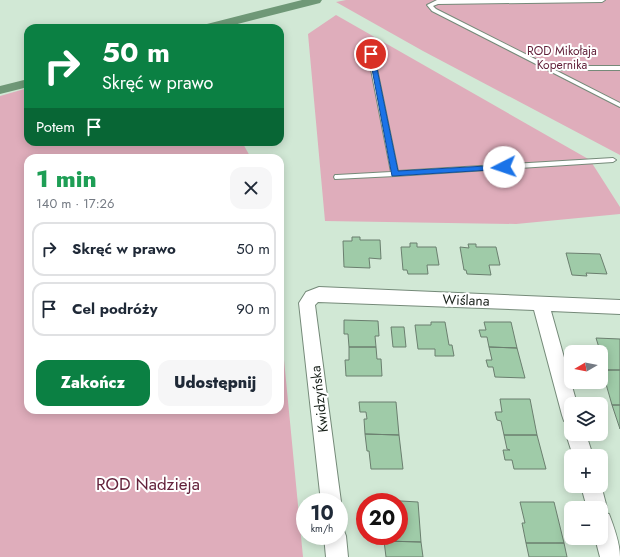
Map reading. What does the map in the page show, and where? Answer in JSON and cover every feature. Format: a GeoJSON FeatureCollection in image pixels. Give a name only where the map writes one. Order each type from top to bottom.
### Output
{"type":"FeatureCollection","features":[{"type":"Feature","properties":{"kind":"street","name":"Wiślana"},"geometry":{"type":"LineString","coordinates":[[312,297],[319,294],[620,307]]}},
{"type":"Feature","properties":{"kind":"street","name":"Kwidzyńska"},"geometry":{"type":"LineString","coordinates":[[312,297],[307,303],[330,493]]}},
{"type":"Feature","properties":{"kind":"street"},"geometry":{"type":"LineString","coordinates":[[540,303],[566,397]]}},
{"type":"Feature","properties":{"kind":"street"},"geometry":{"type":"LineString","coordinates":[[336,545],[337,557]]}},
{"type":"Feature","properties":{"kind":"street"},"geometry":{"type":"LineString","coordinates":[[608,545],[611,557]]}},
{"type":"Feature","properties":{"kind":"lane"},"geometry":{"type":"LineString","coordinates":[[602,0],[437,2],[430,5],[434,10],[620,106]]}},
{"type":"Feature","properties":{"kind":"lane"},"geometry":{"type":"LineString","coordinates":[[371,54],[395,174]]}},
{"type":"Feature","properties":{"kind":"lane"},"geometry":{"type":"LineString","coordinates":[[547,68],[620,68]]}},
{"type":"Feature","properties":{"kind":"lane"},"geometry":{"type":"LineString","coordinates":[[573,82],[570,77],[571,70],[579,68]]}},
{"type":"Feature","properties":{"kind":"lane"},"geometry":{"type":"LineString","coordinates":[[336,177],[613,160]]}},
{"type":"Feature","properties":{"kind":"green space","name":"ROD Mikołaja Kopernika"},"geometry":{"type":"Polygon","coordinates":[[[346,0],[620,0],[620,155],[423,51],[336,2],[346,0]]]}},
{"type":"Feature","properties":{"kind":"green space"},"geometry":{"type":"Polygon","coordinates":[[[336,15],[590,160],[620,207],[620,214],[516,224],[325,221],[308,34],[336,15]]]}},
{"type":"Feature","properties":{"kind":"green space","name":"ROD Nadzieja"},"geometry":{"type":"Polygon","coordinates":[[[24,89],[24,146],[244,146],[249,154],[24,154],[24,414],[284,414],[284,360],[297,493],[296,545],[302,545],[303,557],[0,557],[0,96],[24,89]]]}},
{"type":"Feature","properties":{"kind":"building"},"geometry":{"type":"Polygon","coordinates":[[[352,237],[360,237],[360,240],[380,240],[381,259],[369,258],[370,268],[344,267],[343,241],[352,241],[352,237]]]}},
{"type":"Feature","properties":{"kind":"building"},"geometry":{"type":"Polygon","coordinates":[[[410,243],[417,243],[417,247],[436,247],[439,265],[427,265],[428,274],[408,274],[407,270],[403,270],[401,247],[410,247],[410,243]]]}},
{"type":"Feature","properties":{"kind":"building"},"geometry":{"type":"Polygon","coordinates":[[[468,244],[476,244],[476,247],[496,247],[500,265],[489,265],[491,275],[467,274],[466,270],[464,270],[460,247],[469,248],[468,244]]]}},
{"type":"Feature","properties":{"kind":"building"},"geometry":{"type":"Polygon","coordinates":[[[566,253],[600,254],[607,274],[586,273],[587,276],[572,275],[566,253]]]}},
{"type":"Feature","properties":{"kind":"building"},"geometry":{"type":"Polygon","coordinates":[[[344,320],[378,321],[379,336],[375,336],[376,347],[349,347],[348,334],[344,334],[344,320]]]}},
{"type":"Feature","properties":{"kind":"building"},"geometry":{"type":"Polygon","coordinates":[[[431,322],[445,322],[449,345],[452,345],[454,356],[435,356],[435,349],[418,349],[415,325],[431,325],[431,322]]]}},
{"type":"Feature","properties":{"kind":"building"},"geometry":{"type":"Polygon","coordinates":[[[484,322],[511,322],[517,348],[489,347],[487,337],[481,337],[479,330],[486,330],[484,322]]]}},
{"type":"Feature","properties":{"kind":"building"},"geometry":{"type":"Polygon","coordinates":[[[391,327],[404,327],[406,347],[393,347],[391,327]]]}},
{"type":"Feature","properties":{"kind":"building"},"geometry":{"type":"Polygon","coordinates":[[[596,338],[620,339],[620,370],[608,370],[608,345],[598,345],[596,338]]]}},
{"type":"Feature","properties":{"kind":"building"},"geometry":{"type":"Polygon","coordinates":[[[349,347],[376,347],[377,359],[381,359],[382,376],[346,376],[345,360],[349,360],[349,347]]]}},
{"type":"Feature","properties":{"kind":"building"},"geometry":{"type":"Polygon","coordinates":[[[489,347],[517,348],[525,378],[495,377],[493,367],[488,367],[486,360],[492,360],[489,347]]]}},
{"type":"Feature","properties":{"kind":"building"},"geometry":{"type":"Polygon","coordinates":[[[608,370],[620,370],[620,405],[612,405],[607,389],[608,370]]]}},
{"type":"Feature","properties":{"kind":"building"},"geometry":{"type":"Polygon","coordinates":[[[500,399],[530,399],[537,435],[504,435],[501,421],[497,420],[495,412],[502,412],[500,399]]]}},
{"type":"Feature","properties":{"kind":"building"},"geometry":{"type":"Polygon","coordinates":[[[359,402],[396,402],[399,435],[365,434],[364,419],[367,419],[366,412],[360,412],[359,402]]]}},
{"type":"Feature","properties":{"kind":"building"},"geometry":{"type":"Polygon","coordinates":[[[612,405],[620,405],[620,429],[612,405]]]}},
{"type":"Feature","properties":{"kind":"building"},"geometry":{"type":"Polygon","coordinates":[[[365,434],[399,435],[403,469],[371,469],[365,434]]]}},
{"type":"Feature","properties":{"kind":"building"},"geometry":{"type":"Polygon","coordinates":[[[504,435],[537,435],[546,469],[514,469],[512,460],[505,460],[503,450],[510,450],[507,449],[504,435]]]}},
{"type":"Feature","properties":{"kind":"building"},"geometry":{"type":"Polygon","coordinates":[[[408,501],[418,502],[421,542],[408,542],[408,501]]]}},
{"type":"Feature","properties":{"kind":"building"},"geometry":{"type":"Polygon","coordinates":[[[520,502],[554,502],[564,543],[526,543],[522,523],[525,523],[520,502]]]}},
{"type":"Feature","properties":{"kind":"building"},"geometry":{"type":"Polygon","coordinates":[[[408,542],[421,542],[423,557],[386,557],[384,545],[408,545],[408,542]]]}},
{"type":"Feature","properties":{"kind":"building"},"geometry":{"type":"Polygon","coordinates":[[[526,543],[564,543],[567,557],[529,557],[526,543]]]}},
{"type":"Feature","properties":{"kind":"waterway"},"geometry":{"type":"LineString","coordinates":[[223,24],[316,0]]}},
{"type":"Feature","properties":{"kind":"waterway"},"geometry":{"type":"LineString","coordinates":[[0,90],[24,84]]}},
{"type":"Feature","properties":{"kind":"route"},"geometry":{"type":"LineString","coordinates":[[371,54],[395,174],[504,167]]}}]}
